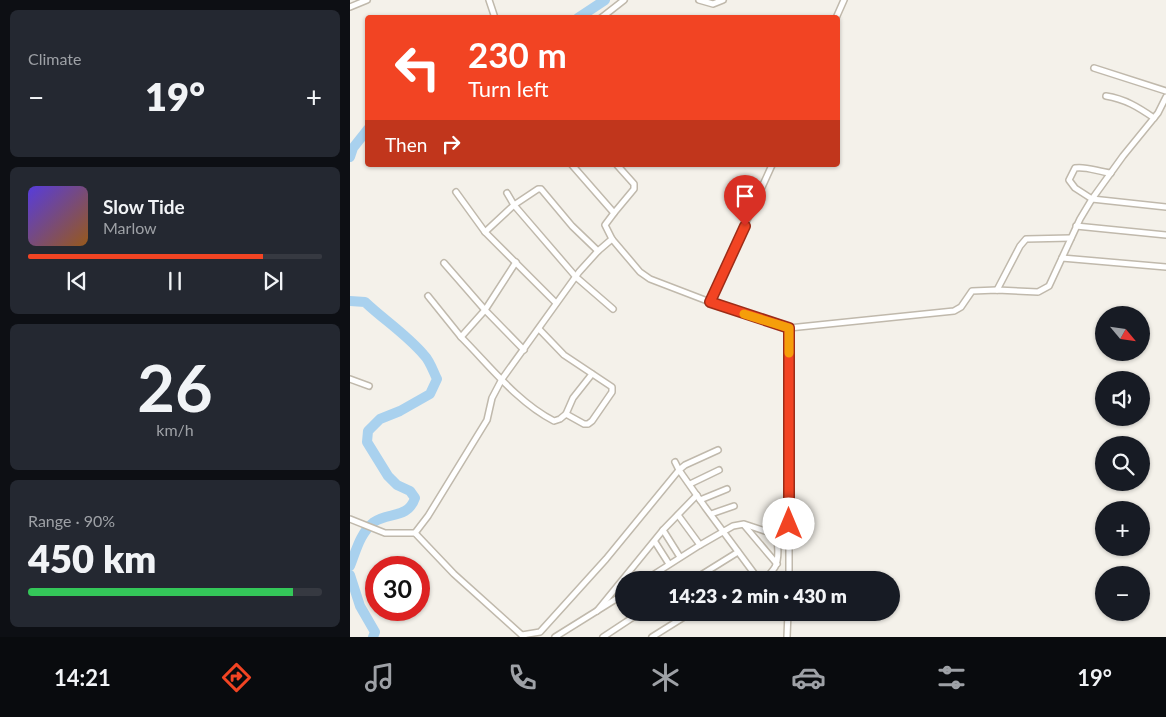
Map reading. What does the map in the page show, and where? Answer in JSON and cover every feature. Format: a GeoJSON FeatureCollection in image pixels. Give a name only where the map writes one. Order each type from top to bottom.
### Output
{"type":"FeatureCollection","features":[{"type":"Feature","properties":{"kind":"street"},"geometry":{"type":"LineString","coordinates":[[350,7],[366,0]]}},
{"type":"Feature","properties":{"kind":"street"},"geometry":{"type":"LineString","coordinates":[[489,0],[494,15]]}},
{"type":"Feature","properties":{"kind":"street"},"geometry":{"type":"LineString","coordinates":[[606,15],[624,0]]}},
{"type":"Feature","properties":{"kind":"street"},"geometry":{"type":"LineString","coordinates":[[699,0],[713,4],[724,0]]}},
{"type":"Feature","properties":{"kind":"street"},"geometry":{"type":"LineString","coordinates":[[837,15],[844,0]]}},
{"type":"Feature","properties":{"kind":"street"},"geometry":{"type":"LineString","coordinates":[[1094,68],[1166,91]]}},
{"type":"Feature","properties":{"kind":"street"},"geometry":{"type":"LineString","coordinates":[[1106,96],[1121,99],[1154,118]]}},
{"type":"Feature","properties":{"kind":"street"},"geometry":{"type":"LineString","coordinates":[[618,167],[634,184],[634,189],[605,225],[612,239],[640,272],[650,279],[710,302],[789,328],[954,311],[961,307],[972,291],[1031,292],[1044,290],[1049,286],[1076,226],[1092,199],[1162,108],[1166,97]]}},
{"type":"Feature","properties":{"kind":"street"},"geometry":{"type":"LineString","coordinates":[[1111,174],[1095,171],[1085,166],[1075,168],[1069,180],[1075,188],[1092,199],[1166,207]]}},
{"type":"Feature","properties":{"kind":"street"},"geometry":{"type":"LineString","coordinates":[[574,167],[614,213]]}},
{"type":"Feature","properties":{"kind":"street"},"geometry":{"type":"LineString","coordinates":[[710,302],[771,167]]}},
{"type":"Feature","properties":{"kind":"street"},"geometry":{"type":"LineString","coordinates":[[486,232],[514,205],[538,189],[541,189],[572,226],[598,251]]}},
{"type":"Feature","properties":{"kind":"street"},"geometry":{"type":"LineString","coordinates":[[456,192],[486,232],[556,303]]}},
{"type":"Feature","properties":{"kind":"street"},"geometry":{"type":"LineString","coordinates":[[507,193],[514,205],[576,277],[613,309]]}},
{"type":"Feature","properties":{"kind":"street"},"geometry":{"type":"LineString","coordinates":[[1076,226],[1166,235]]}},
{"type":"Feature","properties":{"kind":"street"},"geometry":{"type":"LineString","coordinates":[[997,290],[1020,246],[1026,239],[1071,238]]}},
{"type":"Feature","properties":{"kind":"street"},"geometry":{"type":"LineString","coordinates":[[415,534],[487,420],[492,398],[502,379],[576,277],[598,251],[612,239]]}},
{"type":"Feature","properties":{"kind":"street"},"geometry":{"type":"LineString","coordinates":[[1062,258],[1166,268]]}},
{"type":"Feature","properties":{"kind":"street"},"geometry":{"type":"LineString","coordinates":[[461,337],[485,310],[516,262]]}},
{"type":"Feature","properties":{"kind":"street"},"geometry":{"type":"LineString","coordinates":[[444,263],[485,310],[524,350]]}},
{"type":"Feature","properties":{"kind":"street"},"geometry":{"type":"LineString","coordinates":[[428,296],[461,337],[502,379],[531,406],[551,420],[556,421],[566,414],[573,398],[592,374]]}},
{"type":"Feature","properties":{"kind":"street"},"geometry":{"type":"LineString","coordinates":[[539,328],[564,355],[612,386],[613,390],[610,395],[588,424],[584,424],[566,414]]}},
{"type":"Feature","properties":{"kind":"street"},"geometry":{"type":"LineString","coordinates":[[789,328],[789,571]]}},
{"type":"Feature","properties":{"kind":"street"},"geometry":{"type":"LineString","coordinates":[[350,378],[369,386]]}},
{"type":"Feature","properties":{"kind":"street"},"geometry":{"type":"LineString","coordinates":[[350,519],[384,533],[415,534],[454,574],[523,636],[540,632],[606,559],[679,470],[718,450]]}},
{"type":"Feature","properties":{"kind":"street"},"geometry":{"type":"LineString","coordinates":[[675,462],[752,571]]}},
{"type":"Feature","properties":{"kind":"street"},"geometry":{"type":"LineString","coordinates":[[690,484],[719,470]]}},
{"type":"Feature","properties":{"kind":"street"},"geometry":{"type":"LineString","coordinates":[[597,611],[678,515],[699,498],[727,489]]}},
{"type":"Feature","properties":{"kind":"street"},"geometry":{"type":"LineString","coordinates":[[711,514],[734,506]]}},
{"type":"Feature","properties":{"kind":"street"},"geometry":{"type":"LineString","coordinates":[[678,515],[700,544]]}},
{"type":"Feature","properties":{"kind":"street"},"geometry":{"type":"LineString","coordinates":[[744,524],[777,564]]}},
{"type":"Feature","properties":{"kind":"street"},"geometry":{"type":"LineString","coordinates":[[658,571],[700,544],[733,526],[744,524],[776,536],[778,543],[777,564],[773,571]]}},
{"type":"Feature","properties":{"kind":"street"},"geometry":{"type":"LineString","coordinates":[[664,530],[680,557]]}},
{"type":"Feature","properties":{"kind":"street"},"geometry":{"type":"LineString","coordinates":[[655,542],[669,564]]}},
{"type":"Feature","properties":{"kind":"street"},"geometry":{"type":"LineString","coordinates":[[707,571],[738,552]]}},
{"type":"Feature","properties":{"kind":"street"},"geometry":{"type":"LineString","coordinates":[[555,637],[615,600]]}},
{"type":"Feature","properties":{"kind":"street"},"geometry":{"type":"LineString","coordinates":[[603,637],[627,621]]}},
{"type":"Feature","properties":{"kind":"street"},"geometry":{"type":"LineString","coordinates":[[652,637],[678,621]]}},
{"type":"Feature","properties":{"kind":"street"},"geometry":{"type":"LineString","coordinates":[[787,637],[788,621]]}},
{"type":"Feature","properties":{"kind":"street"},"geometry":{"type":"LineString","coordinates":[[540,632],[546,637]]}},
{"type":"Feature","properties":{"kind":"waterway"},"geometry":{"type":"LineString","coordinates":[[582,15],[605,0]]}},
{"type":"Feature","properties":{"kind":"waterway"},"geometry":{"type":"LineString","coordinates":[[350,157],[353,148],[365,133]]}},
{"type":"Feature","properties":{"kind":"waterway"},"geometry":{"type":"LineString","coordinates":[[350,301],[365,302],[410,340],[426,357],[437,379],[430,394],[400,411],[380,419],[368,431],[367,442],[388,476],[397,485],[410,491],[415,498],[408,509],[379,519],[369,526],[359,542],[350,566]]}},
{"type":"Feature","properties":{"kind":"waterway"},"geometry":{"type":"LineString","coordinates":[[350,575],[360,606],[375,632],[373,637]]}},
{"type":"Feature","properties":{"kind":"slow traffic"},"geometry":{"type":"LineString","coordinates":[[744,314],[789,328],[789,353]]}},
{"type":"Feature","properties":{"kind":"route"},"geometry":{"type":"LineString","coordinates":[[745,226],[710,302],[789,328],[789,524]]}}]}
